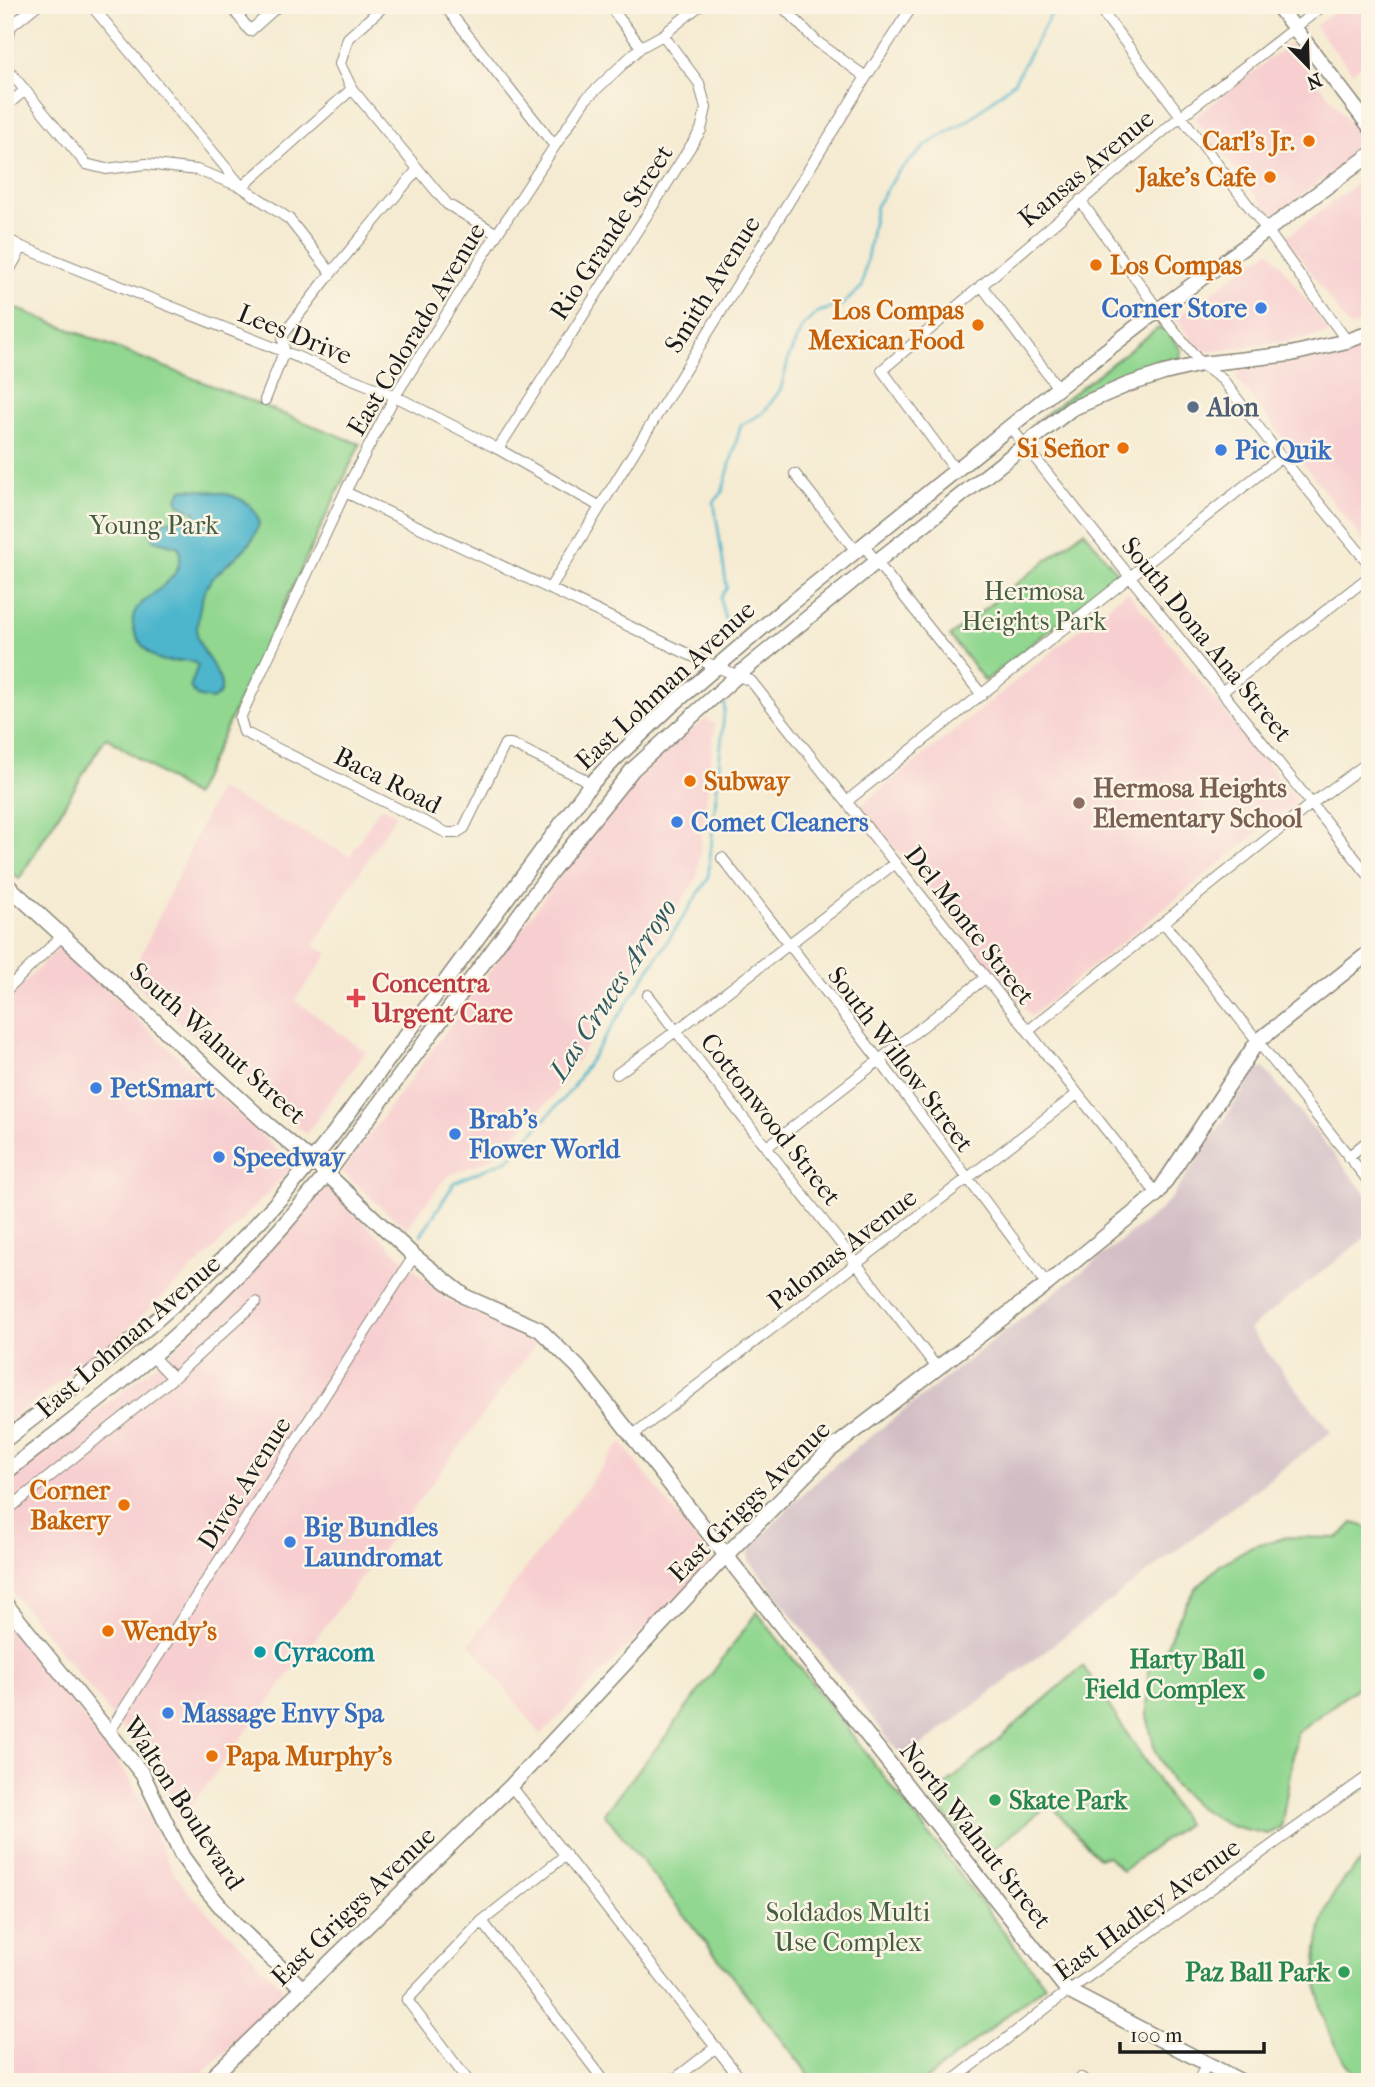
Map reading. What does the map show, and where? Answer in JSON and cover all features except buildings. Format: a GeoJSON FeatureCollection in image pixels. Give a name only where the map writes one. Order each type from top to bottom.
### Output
{"type":"FeatureCollection","features":[{"type":"Feature","properties":{"kind":"street"},"geometry":{"type":"LineString","coordinates":[[5,48],[11,26],[37,5]]}},
{"type":"Feature","properties":{"kind":"street"},"geometry":{"type":"LineString","coordinates":[[91,5],[242,187]]}},
{"type":"Feature","properties":{"kind":"street"},"geometry":{"type":"LineString","coordinates":[[230,5],[250,32],[279,5]]}},
{"type":"Feature","properties":{"kind":"street"},"geometry":{"type":"LineString","coordinates":[[385,5],[348,38],[340,64],[352,89],[447,204],[497,234]]}},
{"type":"Feature","properties":{"kind":"street"},"geometry":{"type":"LineString","coordinates":[[444,5],[554,145]]}},
{"type":"Feature","properties":{"kind":"street"},"geometry":{"type":"LineString","coordinates":[[609,5],[641,47]]}},
{"type":"Feature","properties":{"kind":"street","name":"East Colorado Avenue"},"geometry":{"type":"LineString","coordinates":[[241,726],[240,718],[345,492],[396,396],[497,234],[586,100],[641,47],[663,34],[700,5]]}},
{"type":"Feature","properties":{"kind":"street"},"geometry":{"type":"LineString","coordinates":[[781,5],[816,41],[866,77]]}},
{"type":"Feature","properties":{"kind":"street","name":"Smith Avenue"},"geometry":{"type":"LineString","coordinates":[[550,588],[866,77],[914,5]]}},
{"type":"Feature","properties":{"kind":"street"},"geometry":{"type":"LineString","coordinates":[[1097,5],[1347,341]]}},
{"type":"Feature","properties":{"kind":"street"},"geometry":{"type":"LineString","coordinates":[[1277,5],[1370,127]]}},
{"type":"Feature","properties":{"kind":"street","name":"Kansas Avenue"},"geometry":{"type":"LineString","coordinates":[[956,471],[882,370],[1180,117],[1324,5]]}},
{"type":"Feature","properties":{"kind":"street","name":"Rio Grande Street"},"geometry":{"type":"LineString","coordinates":[[498,449],[701,130],[706,108],[699,83],[663,34]]}},
{"type":"Feature","properties":{"kind":"street"},"geometry":{"type":"LineString","coordinates":[[5,66],[86,164],[106,169],[146,164],[197,170],[242,187],[289,219],[331,273]]}},
{"type":"Feature","properties":{"kind":"street"},"geometry":{"type":"LineString","coordinates":[[242,187],[352,89]]}},
{"type":"Feature","properties":{"kind":"street"},"geometry":{"type":"LineString","coordinates":[[5,107],[24,91]]}},
{"type":"Feature","properties":{"kind":"street","name":"East Lohman Avenue"},"geometry":{"type":"LineString","coordinates":[[5,1440],[138,1335],[231,1252],[313,1161],[590,785],[671,706],[784,609],[1058,388],[1158,310],[1370,155]]}},
{"type":"Feature","properties":{"kind":"street"},"geometry":{"type":"LineString","coordinates":[[265,400],[284,352],[283,335],[418,169]]}},
{"type":"Feature","properties":{"kind":"street"},"geometry":{"type":"LineString","coordinates":[[1080,200],[1158,310],[1201,364],[1223,380],[1281,457],[1370,565]]}},
{"type":"Feature","properties":{"kind":"street","name":"Lees Drive"},"geometry":{"type":"LineString","coordinates":[[5,238],[396,396],[599,506]]}},
{"type":"Feature","properties":{"kind":"street"},"geometry":{"type":"LineString","coordinates":[[5,278],[22,247]]}},
{"type":"Feature","properties":{"kind":"street"},"geometry":{"type":"LineString","coordinates":[[981,285],[1058,388]]}},
{"type":"Feature","properties":{"kind":"street","name":"East Lohman Avenue"},"geometry":{"type":"LineString","coordinates":[[5,1473],[195,1317],[282,1227],[327,1174],[578,835],[633,769],[744,678],[876,562],[1071,409],[1127,385],[1201,364],[1291,354],[1370,333]]}},
{"type":"Feature","properties":{"kind":"street","name":"South Dona Ana Street"},"geometry":{"type":"LineString","coordinates":[[1011,428],[1370,877]]}},
{"type":"Feature","properties":{"kind":"street"},"geometry":{"type":"LineString","coordinates":[[847,801],[1281,457]]}},
{"type":"Feature","properties":{"kind":"street"},"geometry":{"type":"LineString","coordinates":[[795,474],[860,549],[876,562],[982,695]]}},
{"type":"Feature","properties":{"kind":"street"},"geometry":{"type":"LineString","coordinates":[[345,492],[744,678]]}},
{"type":"Feature","properties":{"kind":"street"},"geometry":{"type":"LineString","coordinates":[[1223,691],[1370,576]]}},
{"type":"Feature","properties":{"kind":"street","name":"Del Monte Street"},"geometry":{"type":"LineString","coordinates":[[744,678],[847,801],[1076,1095],[1157,1194]]}},
{"type":"Feature","properties":{"kind":"street","name":"Baca Road"},"geometry":{"type":"LineString","coordinates":[[241,726],[244,732],[447,833],[456,833],[464,828],[505,744],[511,744],[582,778],[590,785]]}},
{"type":"Feature","properties":{"kind":"street"},"geometry":{"type":"LineString","coordinates":[[1028,1031],[1311,804],[1370,761]]}},
{"type":"Feature","properties":{"kind":"street","name":"South Willow Street"},"geometry":{"type":"LineString","coordinates":[[722,859],[880,1061],[1047,1284]]}},
{"type":"Feature","properties":{"kind":"street"},"geometry":{"type":"LineString","coordinates":[[617,1074],[895,863]]}},
{"type":"Feature","properties":{"kind":"street","name":"South Walnut Street"},"geometry":{"type":"LineString","coordinates":[[5,883],[238,1098],[313,1161],[414,1256],[466,1297],[539,1329],[578,1367],[725,1556]]}},
{"type":"Feature","properties":{"kind":"street"},"geometry":{"type":"LineString","coordinates":[[1164,923],[1370,1183]]}},
{"type":"Feature","properties":{"kind":"street"},"geometry":{"type":"LineString","coordinates":[[5,991],[63,934]]}},
{"type":"Feature","properties":{"kind":"street","name":"East Griggs Avenue"},"geometry":{"type":"LineString","coordinates":[[207,2082],[511,1786],[725,1556],[829,1451],[1047,1284],[1157,1194],[1256,1042],[1370,951]]}},
{"type":"Feature","properties":{"kind":"street"},"geometry":{"type":"LineString","coordinates":[[768,1147],[985,978]]}},
{"type":"Feature","properties":{"kind":"street","name":"Cottonwood Street"},"geometry":{"type":"LineString","coordinates":[[648,995],[938,1369]]}},
{"type":"Feature","properties":{"kind":"street","name":"Palomas Avenue"},"geometry":{"type":"LineString","coordinates":[[633,1435],[1076,1095]]}},
{"type":"Feature","properties":{"kind":"street"},"geometry":{"type":"LineString","coordinates":[[1348,1157],[1370,1139]]}},
{"type":"Feature","properties":{"kind":"street"},"geometry":{"type":"LineString","coordinates":[[231,1252],[246,1265]]}},
{"type":"Feature","properties":{"kind":"street","name":"Divot Avenue"},"geometry":{"type":"LineString","coordinates":[[110,1731],[414,1256]]}},
{"type":"Feature","properties":{"kind":"street"},"geometry":{"type":"LineString","coordinates":[[5,1512],[173,1378],[256,1302]]}},
{"type":"Feature","properties":{"kind":"street"},"geometry":{"type":"LineString","coordinates":[[138,1335],[151,1355],[173,1378]]}},
{"type":"Feature","properties":{"kind":"street","name":"North Walnut Street"},"geometry":{"type":"LineString","coordinates":[[725,1556],[1068,1991],[1242,2082]]}},
{"type":"Feature","properties":{"kind":"street","name":"Walton Boulevard"},"geometry":{"type":"LineString","coordinates":[[5,1603],[143,1775],[182,1856],[206,1889],[237,1926],[303,1989]]}},
{"type":"Feature","properties":{"kind":"street","name":"East Hadley Avenue"},"geometry":{"type":"LineString","coordinates":[[951,2082],[1068,1991],[1370,1775]]}},
{"type":"Feature","properties":{"kind":"street"},"geometry":{"type":"LineString","coordinates":[[511,1786],[743,2082]]}},
{"type":"Feature","properties":{"kind":"street"},"geometry":{"type":"LineString","coordinates":[[469,2082],[407,2000],[482,1921],[566,1855]]}},
{"type":"Feature","properties":{"kind":"street"},"geometry":{"type":"LineString","coordinates":[[482,1921],[605,2082]]}},
{"type":"Feature","properties":{"kind":"street"},"geometry":{"type":"LineString","coordinates":[[671,2082],[716,2047]]}},
{"type":"Feature","properties":{"kind":"street"},"geometry":{"type":"LineString","coordinates":[[1198,2082],[1206,2065]]}},
{"type":"Feature","properties":{"kind":"shaded area"},"geometry":{"type":"Polygon","coordinates":[[[1342,5],[1370,5],[1370,59],[1352,72],[1315,26],[1342,5]]]}},
{"type":"Feature","properties":{"kind":"shaded area"},"geometry":{"type":"Polygon","coordinates":[[[1289,44],[1364,142],[1361,151],[1279,212],[1271,215],[1194,118],[1289,44]]]}},
{"type":"Feature","properties":{"kind":"shaded area"},"geometry":{"type":"Polygon","coordinates":[[[1370,174],[1370,321],[1349,327],[1286,237],[1370,174]]]}},
{"type":"Feature","properties":{"kind":"shaded area"},"geometry":{"type":"Polygon","coordinates":[[[1270,250],[1330,333],[1298,340],[1200,351],[1176,318],[1270,250]]]}},
{"type":"Feature","properties":{"kind":"shaded area"},"geometry":{"type":"Polygon","coordinates":[[[1370,345],[1370,549],[1236,378],[1239,371],[1244,369],[1327,358],[1370,345]]]}},
{"type":"Feature","properties":{"kind":"shaded area","name":"Hermosa Heights Elementary School"},"geometry":{"type":"Polygon","coordinates":[[[1127,591],[1297,801],[1031,1016],[861,806],[1127,591]]]}},
{"type":"Feature","properties":{"kind":"shaded area"},"geometry":{"type":"Polygon","coordinates":[[[705,719],[715,724],[697,878],[552,1098],[492,1158],[447,1176],[406,1229],[342,1172],[604,816],[655,761],[705,719]]]}},
{"type":"Feature","properties":{"kind":"shaded area"},"geometry":{"type":"Polygon","coordinates":[[[218,789],[350,856],[381,806],[396,814],[313,946],[329,953],[295,1000],[366,1052],[306,1134],[130,979],[218,789]]]}},
{"type":"Feature","properties":{"kind":"shaded area"},"geometry":{"type":"Polygon","coordinates":[[[60,946],[294,1166],[210,1253],[121,1335],[5,1424],[5,1003],[60,946]]]}},
{"type":"Feature","properties":{"kind":"shaded area"},"geometry":{"type":"Polygon","coordinates":[[[1264,1068],[1370,1199],[1370,1234],[1249,1329],[1331,1432],[904,1759],[749,1560],[749,1551],[793,1503],[837,1463],[1159,1211],[1173,1196],[1256,1071],[1264,1068]]]}},
{"type":"Feature","properties":{"kind":"shaded area"},"geometry":{"type":"Polygon","coordinates":[[[327,1187],[447,1300],[536,1344],[179,1822],[159,1774],[5,1583],[5,1485],[171,1353],[327,1187]]]}},
{"type":"Feature","properties":{"kind":"shaded area"},"geometry":{"type":"Polygon","coordinates":[[[621,1442],[712,1560],[541,1735],[470,1643],[621,1442]]]}},
{"type":"Feature","properties":{"kind":"shaded area"},"geometry":{"type":"Polygon","coordinates":[[[5,1622],[103,1740],[132,1782],[173,1872],[189,1893],[281,1986],[283,1995],[194,2082],[5,2082],[5,1622]]]}},
{"type":"Feature","properties":{"kind":"green space","name":"Young Park"},"geometry":{"type":"Polygon","coordinates":[[[5,304],[360,444],[194,796],[106,737],[19,879],[5,867],[5,304]]]}},
{"type":"Feature","properties":{"kind":"green space"},"geometry":{"type":"Polygon","coordinates":[[[1158,328],[1165,329],[1181,350],[1180,358],[1119,378],[1086,393],[1033,424],[1158,328]]]}},
{"type":"Feature","properties":{"kind":"green space","name":"Hermosa Heights Park"},"geometry":{"type":"Polygon","coordinates":[[[1084,531],[1119,575],[985,681],[950,636],[1084,531]]]}},
{"type":"Feature","properties":{"kind":"green space","name":"Harty Ball Field Complex"},"geometry":{"type":"Polygon","coordinates":[[[1353,1523],[1370,1528],[1370,1681],[1366,1681],[1297,1732],[1281,1828],[1267,1834],[1231,1826],[1199,1808],[1172,1783],[1155,1751],[1147,1716],[1148,1669],[1163,1655],[1177,1621],[1195,1590],[1220,1565],[1252,1546],[1287,1537],[1339,1538],[1353,1523]]]}},
{"type":"Feature","properties":{"kind":"green space","name":"Soldados Multi Use Complex"},"geometry":{"type":"Polygon","coordinates":[[[757,1612],[1045,1985],[923,2082],[815,2082],[604,1813],[666,1736],[757,1612]]]}},
{"type":"Feature","properties":{"kind":"green space"},"geometry":{"type":"Polygon","coordinates":[[[1083,1666],[1186,1824],[1122,1871],[1108,1856],[1098,1858],[1050,1804],[979,1860],[932,1797],[1083,1666]]]}},
{"type":"Feature","properties":{"kind":"green space","name":"Paz Ball Park"},"geometry":{"type":"Polygon","coordinates":[[[1370,1852],[1370,2082],[1363,2082],[1334,2042],[1324,2019],[1316,1970],[1323,1921],[1332,1898],[1344,1880],[1370,1852]]]}},
{"type":"Feature","properties":{"kind":"water"},"geometry":{"type":"Polygon","coordinates":[[[182,490],[241,499],[256,512],[259,522],[251,541],[209,583],[202,600],[197,624],[198,639],[221,686],[219,694],[212,700],[197,696],[190,687],[198,665],[189,661],[166,661],[154,657],[137,637],[133,620],[139,606],[168,581],[178,566],[179,547],[154,540],[150,530],[170,520],[194,519],[195,512],[179,504],[177,497],[182,490]]]}},
{"type":"Feature","properties":{"kind":"waterway","name":"Las Cruces Arroyo"},"geometry":{"type":"LineString","coordinates":[[730,637],[720,598],[727,588],[714,502],[722,493],[741,425],[763,413],[781,389],[789,356],[803,326],[818,312],[842,305],[862,287],[876,206],[898,172],[928,144],[970,119],[1014,82],[1056,5]]}},
{"type":"Feature","properties":{"kind":"waterway","name":"Las Cruces Arroyo"},"geometry":{"type":"LineString","coordinates":[[421,1235],[455,1182],[509,1159],[570,1091],[708,879],[725,703]]}},
{"type":"Feature","properties":{"kind":"place","name":"Carl's Jr."},"geometry":{"type":"Point","coordinates":[1309,141]}},
{"type":"Feature","properties":{"kind":"place","name":"Jake's Cafe"},"geometry":{"type":"Point","coordinates":[1270,177]}},
{"type":"Feature","properties":{"kind":"place","name":"Los Compas"},"geometry":{"type":"Point","coordinates":[1096,265]}},
{"type":"Feature","properties":{"kind":"place","name":"Corner Store"},"geometry":{"type":"Point","coordinates":[1261,308]}},
{"type":"Feature","properties":{"kind":"place","name":"Los Compas Mexican Food"},"geometry":{"type":"Point","coordinates":[978,325]}},
{"type":"Feature","properties":{"kind":"place","name":"Alon"},"geometry":{"type":"Point","coordinates":[1193,407]}},
{"type":"Feature","properties":{"kind":"place","name":"Si Señor"},"geometry":{"type":"Point","coordinates":[1123,448]}},
{"type":"Feature","properties":{"kind":"place","name":"Pic Quik"},"geometry":{"type":"Point","coordinates":[1221,450]}},
{"type":"Feature","properties":{"kind":"place","name":"Subway"},"geometry":{"type":"Point","coordinates":[690,781]}},
{"type":"Feature","properties":{"kind":"place","name":"Hermosa Heights Elementary School"},"geometry":{"type":"Point","coordinates":[1079,803]}},
{"type":"Feature","properties":{"kind":"place","name":"Comet Cleaners"},"geometry":{"type":"Point","coordinates":[677,822]}},
{"type":"Feature","properties":{"kind":"place","name":"Concentra Urgent Care"},"geometry":{"type":"Point","coordinates":[356,998]}},
{"type":"Feature","properties":{"kind":"place","name":"PetSmart"},"geometry":{"type":"Point","coordinates":[96,1088]}},
{"type":"Feature","properties":{"kind":"place","name":"Brab's Flower World"},"geometry":{"type":"Point","coordinates":[455,1134]}},
{"type":"Feature","properties":{"kind":"place","name":"Speedway"},"geometry":{"type":"Point","coordinates":[219,1157]}},
{"type":"Feature","properties":{"kind":"place","name":"Corner Bakery"},"geometry":{"type":"Point","coordinates":[124,1505]}},
{"type":"Feature","properties":{"kind":"place","name":"Big Bundles Laundromat"},"geometry":{"type":"Point","coordinates":[290,1542]}},
{"type":"Feature","properties":{"kind":"place","name":"Wendy's"},"geometry":{"type":"Point","coordinates":[108,1631]}},
{"type":"Feature","properties":{"kind":"place","name":"Cyracom"},"geometry":{"type":"Point","coordinates":[260,1652]}},
{"type":"Feature","properties":{"kind":"place","name":"Harty Ball Field Complex"},"geometry":{"type":"Point","coordinates":[1259,1674]}},
{"type":"Feature","properties":{"kind":"place","name":"Massage Envy Spa"},"geometry":{"type":"Point","coordinates":[168,1713]}},
{"type":"Feature","properties":{"kind":"place","name":"Papa Murphy's"},"geometry":{"type":"Point","coordinates":[212,1756]}},
{"type":"Feature","properties":{"kind":"place","name":"Skate Park"},"geometry":{"type":"Point","coordinates":[995,1800]}},
{"type":"Feature","properties":{"kind":"place","name":"Paz Ball Park"},"geometry":{"type":"Point","coordinates":[1344,1972]}}]}
